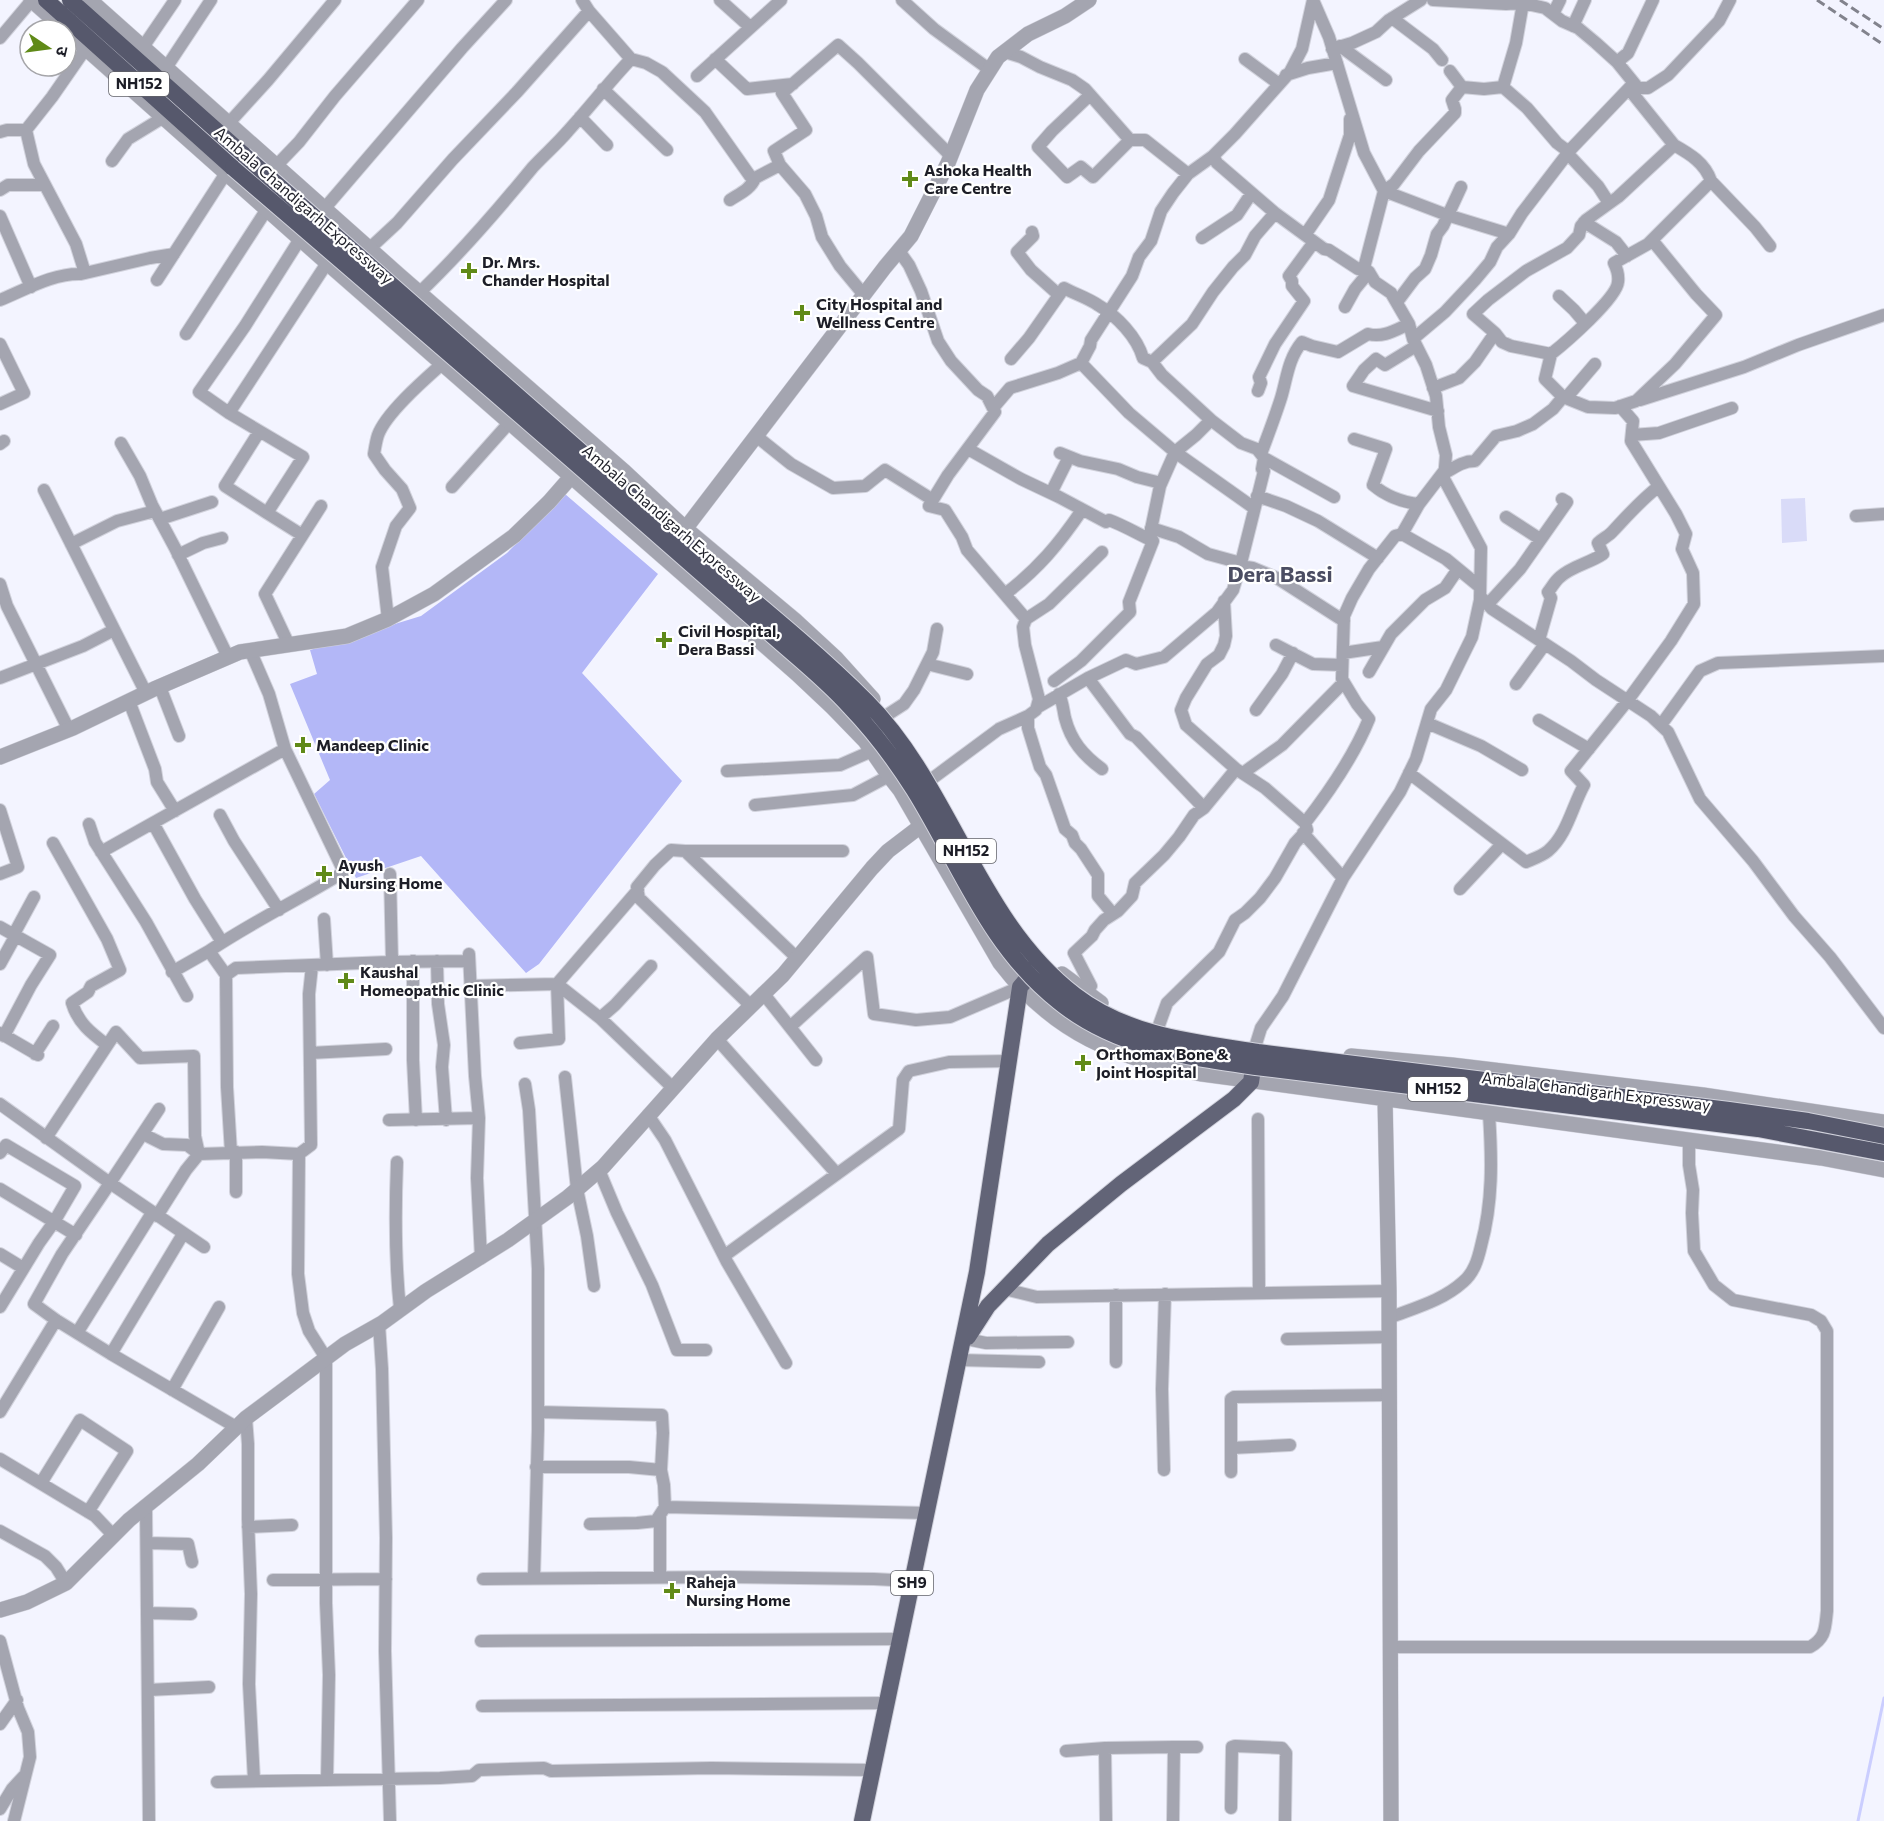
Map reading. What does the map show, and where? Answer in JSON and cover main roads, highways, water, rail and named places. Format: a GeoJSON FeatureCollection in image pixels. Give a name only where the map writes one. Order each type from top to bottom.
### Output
{"type":"FeatureCollection","features":[{"type":"Feature","properties":{"kind":"highway","name":"Ambala Chandigarh Expressway"},"geometry":{"type":"LineString","coordinates":[[46,0],[228,164],[580,466],[848,704],[885,747],[915,791],[999,939],[1033,979],[1081,1018],[1123,1039],[1180,1056],[1758,1129],[1884,1153]]}},
{"type":"Feature","properties":{"kind":"highway","name":"Ambala Chandigarh Expressway"},"geometry":{"type":"LineString","coordinates":[[70,0],[232,133],[228,164]]}},
{"type":"Feature","properties":{"kind":"highway","name":"Ambala Chandigarh Expressway"},"geometry":{"type":"LineString","coordinates":[[228,164],[679,537],[868,703],[900,741],[1016,935],[1035,959],[1057,980],[1097,1011],[1162,1037],[1193,1042],[1769,1115],[1884,1136]]}},
{"type":"Feature","properties":{"kind":"main road","name":"SH9"},"geometry":{"type":"LineString","coordinates":[[862,1821],[963,1348],[977,1272],[1020,987],[1045,958]]}},
{"type":"Feature","properties":{"kind":"main road","name":"SH9"},"geometry":{"type":"LineString","coordinates":[[963,1348],[988,1306],[1048,1244],[1121,1184],[1234,1100],[1251,1082],[1256,1044]]}},
{"type":"Feature","properties":{"kind":"waterway"},"geometry":{"type":"LineString","coordinates":[[1858,1821],[1884,1698]]}},
{"type":"Feature","properties":{"kind":"railway"},"geometry":{"type":"LineString","coordinates":[[1817,0],[1884,45]]}},
{"type":"Feature","properties":{"kind":"railway"},"geometry":{"type":"LineString","coordinates":[[1840,0],[1884,29]]}},
{"type":"Feature","properties":{"kind":"place","name":"Ashoka Health Care Centre"},"geometry":{"type":"Point","coordinates":[910,179]}},
{"type":"Feature","properties":{"kind":"place","name":"Dr. Mrs. Chander Hospital"},"geometry":{"type":"Point","coordinates":[469,271]}},
{"type":"Feature","properties":{"kind":"place","name":"City Hospital and Wellness Centre"},"geometry":{"type":"Point","coordinates":[802,313]}},
{"type":"Feature","properties":{"kind":"place","name":"Civil Hospital, Dera Bassi"},"geometry":{"type":"Point","coordinates":[664,640]}},
{"type":"Feature","properties":{"kind":"place","name":"Mandeep Clinic"},"geometry":{"type":"Point","coordinates":[303,745]}},
{"type":"Feature","properties":{"kind":"place","name":"Ayush Nursing Home"},"geometry":{"type":"Point","coordinates":[324,874]}},
{"type":"Feature","properties":{"kind":"place","name":"Kaushal Homeopathic Clinic"},"geometry":{"type":"Point","coordinates":[346,981]}},
{"type":"Feature","properties":{"kind":"place","name":"Orthomax Bone & Joint Hospital"},"geometry":{"type":"Point","coordinates":[1083,1063]}},
{"type":"Feature","properties":{"kind":"place","name":"Raheja Nursing Home"},"geometry":{"type":"Point","coordinates":[672,1591]}},
{"type":"Feature","properties":{"kind":"district","name":"Dera Bassi"},"geometry":{"type":"Point","coordinates":[1280,574]}}]}
